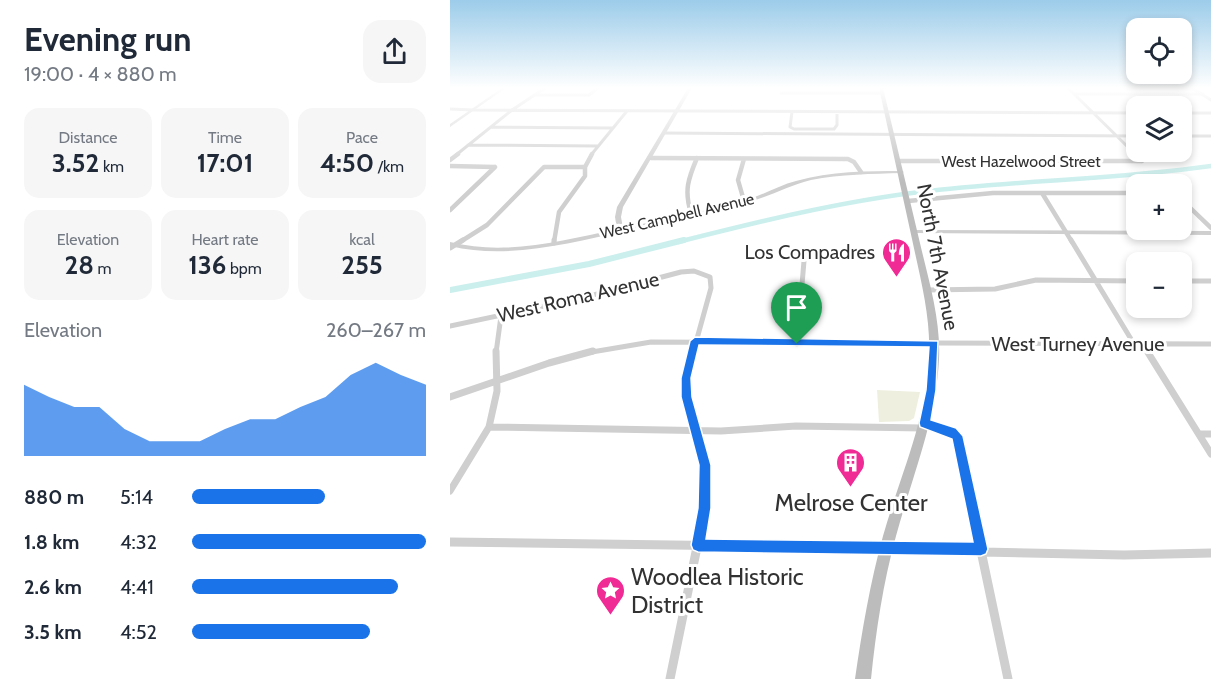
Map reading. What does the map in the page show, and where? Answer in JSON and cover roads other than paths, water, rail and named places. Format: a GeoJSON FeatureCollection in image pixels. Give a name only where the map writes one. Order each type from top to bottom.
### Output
{"type":"FeatureCollection","features":[{"type":"Feature","properties":{"kind":"main road","name":"North 7th Avenue"},"geometry":{"type":"LineString","coordinates":[[863,679],[874,603],[924,426],[931,390],[934,344],[927,290],[889,120]]}},
{"type":"Feature","properties":{"kind":"street"},"geometry":{"type":"LineString","coordinates":[[450,160],[500,120]]}},
{"type":"Feature","properties":{"kind":"street"},"geometry":{"type":"LineString","coordinates":[[554,243],[557,217],[585,176],[585,167],[589,158],[620,120]]}},
{"type":"Feature","properties":{"kind":"street"},"geometry":{"type":"LineString","coordinates":[[620,230],[618,217],[621,207],[672,120]]}},
{"type":"Feature","properties":{"kind":"street"},"geometry":{"type":"LineString","coordinates":[[791,120],[790,127],[793,129],[834,129],[837,120]]}},
{"type":"Feature","properties":{"kind":"street"},"geometry":{"type":"LineString","coordinates":[[1100,120],[1117,136]]}},
{"type":"Feature","properties":{"kind":"street"},"geometry":{"type":"LineString","coordinates":[[491,127],[613,128]]}},
{"type":"Feature","properties":{"kind":"street"},"geometry":{"type":"LineString","coordinates":[[664,133],[1126,136]]}},
{"type":"Feature","properties":{"kind":"street","name":"West Hazelwood Street"},"geometry":{"type":"LineString","coordinates":[[899,161],[1142,161],[1117,136]]}},
{"type":"Feature","properties":{"kind":"street"},"geometry":{"type":"LineString","coordinates":[[1192,136],[1211,136]]}},
{"type":"Feature","properties":{"kind":"street"},"geometry":{"type":"LineString","coordinates":[[468,145],[598,146]]}},
{"type":"Feature","properties":{"kind":"street"},"geometry":{"type":"LineString","coordinates":[[651,158],[848,159],[854,162],[861,172]]}},
{"type":"Feature","properties":{"kind":"street"},"geometry":{"type":"LineString","coordinates":[[691,213],[685,193],[697,158]]}},
{"type":"Feature","properties":{"kind":"street"},"geometry":{"type":"LineString","coordinates":[[744,159],[736,182],[744,201]]}},
{"type":"Feature","properties":{"kind":"street"},"geometry":{"type":"LineString","coordinates":[[450,166],[495,167],[450,210]]}},
{"type":"Feature","properties":{"kind":"street"},"geometry":{"type":"LineString","coordinates":[[451,246],[487,225],[544,167],[585,167]]}},
{"type":"Feature","properties":{"kind":"street","name":"West Campbell Avenue"},"geometry":{"type":"LineString","coordinates":[[451,246],[492,252],[554,243],[744,201],[807,180],[861,172],[902,172]]}},
{"type":"Feature","properties":{"kind":"street"},"geometry":{"type":"LineString","coordinates":[[1042,193],[1095,280],[1211,454]]}},
{"type":"Feature","properties":{"kind":"street"},"geometry":{"type":"LineString","coordinates":[[907,197],[1126,193]]}},
{"type":"Feature","properties":{"kind":"street"},"geometry":{"type":"LineString","coordinates":[[1192,210],[1211,228]]}},
{"type":"Feature","properties":{"kind":"street"},"geometry":{"type":"LineString","coordinates":[[915,232],[1211,233]]}},
{"type":"Feature","properties":{"kind":"street"},"geometry":{"type":"LineString","coordinates":[[797,344],[804,261]]}},
{"type":"Feature","properties":{"kind":"street","name":"West Roma Avenue"},"geometry":{"type":"LineString","coordinates":[[450,326],[501,316],[681,272],[694,271],[705,273],[712,282],[695,341]]}},
{"type":"Feature","properties":{"kind":"street"},"geometry":{"type":"LineString","coordinates":[[927,290],[995,289],[1036,280],[1126,281]]}},
{"type":"Feature","properties":{"kind":"street"},"geometry":{"type":"LineString","coordinates":[[1192,281],[1211,281]]}},
{"type":"Feature","properties":{"kind":"street"},"geometry":{"type":"LineString","coordinates":[[450,491],[489,427],[495,408],[495,358],[501,316]]}},
{"type":"Feature","properties":{"kind":"street"},"geometry":{"type":"LineString","coordinates":[[670,679],[705,508],[705,465],[687,397],[686,378],[695,341]]}},
{"type":"Feature","properties":{"kind":"street","name":"West Turney Avenue"},"geometry":{"type":"LineString","coordinates":[[450,397],[588,352],[631,343],[695,341],[797,344],[1211,345]]}},
{"type":"Feature","properties":{"kind":"street"},"geometry":{"type":"LineString","coordinates":[[489,427],[696,430],[796,426],[924,426],[952,432],[957,436],[1008,679]]}},
{"type":"Feature","properties":{"kind":"street"},"geometry":{"type":"LineString","coordinates":[[1199,434],[1211,434]]}},
{"type":"Feature","properties":{"kind":"street"},"geometry":{"type":"LineString","coordinates":[[451,541],[888,547],[1124,555],[1211,553]]}},
{"type":"Feature","properties":{"kind":"waterway"},"geometry":{"type":"LineString","coordinates":[[678,242],[798,213],[889,196],[1211,166]]}},
{"type":"Feature","properties":{"kind":"waterway"},"geometry":{"type":"LineString","coordinates":[[450,290],[589,264],[684,240]]}},
{"type":"Feature","properties":{"kind":"place","name":"Los Compadres"},"geometry":{"type":"Point","coordinates":[896,278]}},
{"type":"Feature","properties":{"kind":"place","name":"Melrose Center"},"geometry":{"type":"Point","coordinates":[851,488]}},
{"type":"Feature","properties":{"kind":"place","name":"Woodlea Historic District"},"geometry":{"type":"Point","coordinates":[610,616]}}]}
